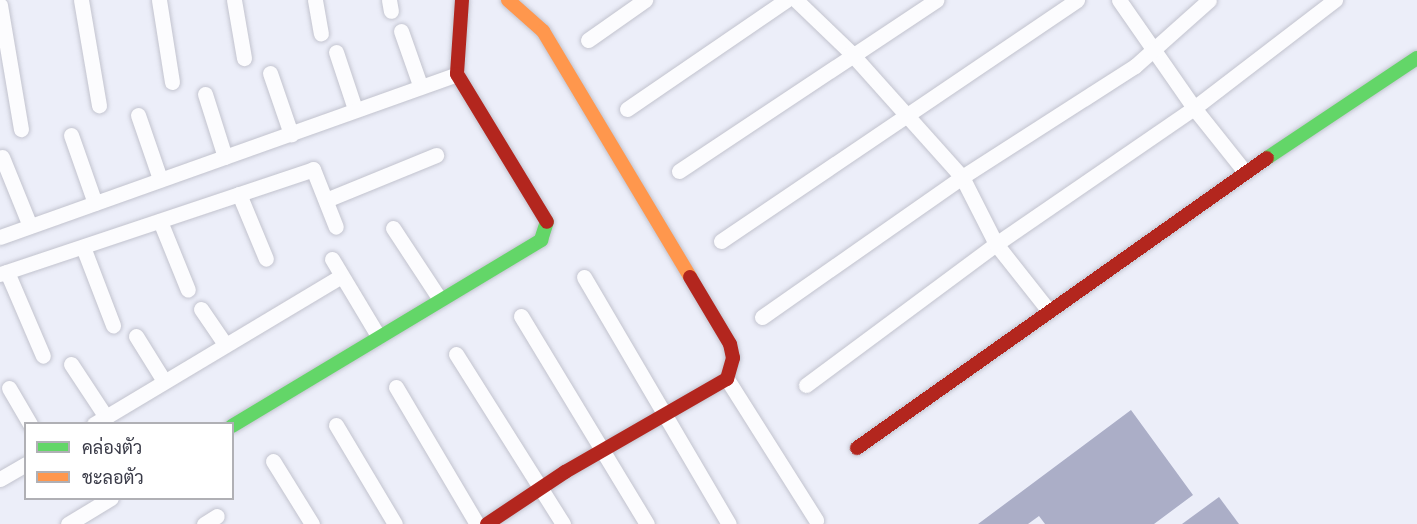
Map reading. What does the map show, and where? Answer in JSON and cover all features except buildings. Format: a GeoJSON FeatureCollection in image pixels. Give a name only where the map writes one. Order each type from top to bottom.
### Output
{"type":"FeatureCollection","features":[{"type":"Feature","properties":{"kind":"street"},"geometry":{"type":"LineString","coordinates":[[81,0],[99,105]]}},
{"type":"Feature","properties":{"kind":"street"},"geometry":{"type":"LineString","coordinates":[[159,0],[172,82]]}},
{"type":"Feature","properties":{"kind":"street"},"geometry":{"type":"LineString","coordinates":[[234,0],[244,58]]}},
{"type":"Feature","properties":{"kind":"street"},"geometry":{"type":"LineString","coordinates":[[315,0],[321,33]]}},
{"type":"Feature","properties":{"kind":"street"},"geometry":{"type":"LineString","coordinates":[[234,425],[439,298],[526,250],[541,240],[548,227],[546,216],[457,74],[462,0]]}},
{"type":"Feature","properties":{"kind":"street"},"geometry":{"type":"LineString","coordinates":[[487,524],[540,487],[665,419],[727,379],[732,367],[730,344],[543,32],[508,0]]}},
{"type":"Feature","properties":{"kind":"street"},"geometry":{"type":"LineString","coordinates":[[588,40],[645,0]]}},
{"type":"Feature","properties":{"kind":"street"},"geometry":{"type":"LineString","coordinates":[[627,109],[786,0]]}},
{"type":"Feature","properties":{"kind":"street"},"geometry":{"type":"LineString","coordinates":[[796,0],[851,53],[962,177],[996,244],[1049,311]]}},
{"type":"Feature","properties":{"kind":"street"},"geometry":{"type":"LineString","coordinates":[[679,171],[851,53],[936,0]]}},
{"type":"Feature","properties":{"kind":"street"},"geometry":{"type":"LineString","coordinates":[[721,241],[905,114],[1077,0]]}},
{"type":"Feature","properties":{"kind":"street"},"geometry":{"type":"LineString","coordinates":[[1119,0],[1154,47],[1194,108],[1245,172]]}},
{"type":"Feature","properties":{"kind":"street"},"geometry":{"type":"LineString","coordinates":[[762,317],[962,177],[1126,72],[1209,0]]}},
{"type":"Feature","properties":{"kind":"street"},"geometry":{"type":"LineString","coordinates":[[806,385],[996,244],[1194,108],[1335,0]]}},
{"type":"Feature","properties":{"kind":"street"},"geometry":{"type":"LineString","coordinates":[[0,4],[21,129]]}},
{"type":"Feature","properties":{"kind":"street"},"geometry":{"type":"LineString","coordinates":[[401,31],[420,85]]}},
{"type":"Feature","properties":{"kind":"street"},"geometry":{"type":"LineString","coordinates":[[336,52],[355,109]]}},
{"type":"Feature","properties":{"kind":"street"},"geometry":{"type":"LineString","coordinates":[[857,448],[1245,172],[1417,58]]}},
{"type":"Feature","properties":{"kind":"street"},"geometry":{"type":"LineString","coordinates":[[270,73],[291,134]]}},
{"type":"Feature","properties":{"kind":"street"},"geometry":{"type":"LineString","coordinates":[[0,237],[291,134],[420,85],[457,74]]}},
{"type":"Feature","properties":{"kind":"street"},"geometry":{"type":"LineString","coordinates":[[205,94],[225,157]]}},
{"type":"Feature","properties":{"kind":"street"},"geometry":{"type":"LineString","coordinates":[[138,115],[160,179]]}},
{"type":"Feature","properties":{"kind":"street"},"geometry":{"type":"LineString","coordinates":[[71,135],[95,203]]}},
{"type":"Feature","properties":{"kind":"street"},"geometry":{"type":"LineString","coordinates":[[326,200],[436,155]]}},
{"type":"Feature","properties":{"kind":"street"},"geometry":{"type":"LineString","coordinates":[[2,157],[30,226]]}},
{"type":"Feature","properties":{"kind":"street"},"geometry":{"type":"LineString","coordinates":[[43,356],[3,273],[313,169],[336,227]]}},
{"type":"Feature","properties":{"kind":"street"},"geometry":{"type":"LineString","coordinates":[[239,194],[266,260]]}},
{"type":"Feature","properties":{"kind":"street"},"geometry":{"type":"LineString","coordinates":[[160,221],[188,290]]}},
{"type":"Feature","properties":{"kind":"street"},"geometry":{"type":"LineString","coordinates":[[393,228],[439,298]]}},
{"type":"Feature","properties":{"kind":"street"},"geometry":{"type":"LineString","coordinates":[[83,247],[113,325]]}},
{"type":"Feature","properties":{"kind":"street"},"geometry":{"type":"LineString","coordinates":[[332,259],[340,276],[378,336]]}},
{"type":"Feature","properties":{"kind":"street"},"geometry":{"type":"LineString","coordinates":[[71,364],[100,420],[340,276]]}},
{"type":"Feature","properties":{"kind":"street"},"geometry":{"type":"LineString","coordinates":[[584,278],[665,419],[729,524]]}},
{"type":"Feature","properties":{"kind":"street"},"geometry":{"type":"LineString","coordinates":[[201,309],[225,344]]}},
{"type":"Feature","properties":{"kind":"street"},"geometry":{"type":"LineString","coordinates":[[521,316],[647,524]]}},
{"type":"Feature","properties":{"kind":"street"},"geometry":{"type":"LineString","coordinates":[[136,336],[164,381]]}},
{"type":"Feature","properties":{"kind":"street"},"geometry":{"type":"LineString","coordinates":[[456,354],[563,524]]}},
{"type":"Feature","properties":{"kind":"street"},"geometry":{"type":"LineString","coordinates":[[727,379],[816,520]]}},
{"type":"Feature","properties":{"kind":"street"},"geometry":{"type":"LineString","coordinates":[[396,387],[477,524]]}},
{"type":"Feature","properties":{"kind":"street"},"geometry":{"type":"LineString","coordinates":[[9,388],[29,422]]}},
{"type":"Feature","properties":{"kind":"street"},"geometry":{"type":"LineString","coordinates":[[336,425],[395,524]]}},
{"type":"Feature","properties":{"kind":"street"},"geometry":{"type":"LineString","coordinates":[[273,461],[312,524]]}},
{"type":"Feature","properties":{"kind":"street"},"geometry":{"type":"LineString","coordinates":[[0,479],[24,465]]}},
{"type":"Feature","properties":{"kind":"street"},"geometry":{"type":"LineString","coordinates":[[68,524],[108,500]]}},
{"type":"Feature","properties":{"kind":"water"},"geometry":{"type":"Polygon","coordinates":[[[1131,410],[1193,495],[1154,524],[1045,524],[1039,516],[1028,524],[978,524],[1131,410]]]}},
{"type":"Feature","properties":{"kind":"water"},"geometry":{"type":"Polygon","coordinates":[[[1219,497],[1239,524],[1182,524],[1219,497]]]}},
{"type":"Feature","properties":{"kind":"traffic: fast"},"geometry":{"type":"LineString","coordinates":[[1267,158],[1417,58]]}},
{"type":"Feature","properties":{"kind":"traffic: fast"},"geometry":{"type":"LineString","coordinates":[[234,425],[541,240],[547,222]]}},
{"type":"Feature","properties":{"kind":"traffic: slow"},"geometry":{"type":"LineString","coordinates":[[508,0],[543,31],[690,277]]}},
{"type":"Feature","properties":{"kind":"traffic: jam"},"geometry":{"type":"LineString","coordinates":[[462,0],[457,74],[547,222]]}},
{"type":"Feature","properties":{"kind":"traffic: jam"},"geometry":{"type":"LineString","coordinates":[[857,448],[1267,158]]}},
{"type":"Feature","properties":{"kind":"traffic: jam"},"geometry":{"type":"LineString","coordinates":[[487,524],[565,472],[727,379],[733,358],[730,344],[690,277]]}}]}
